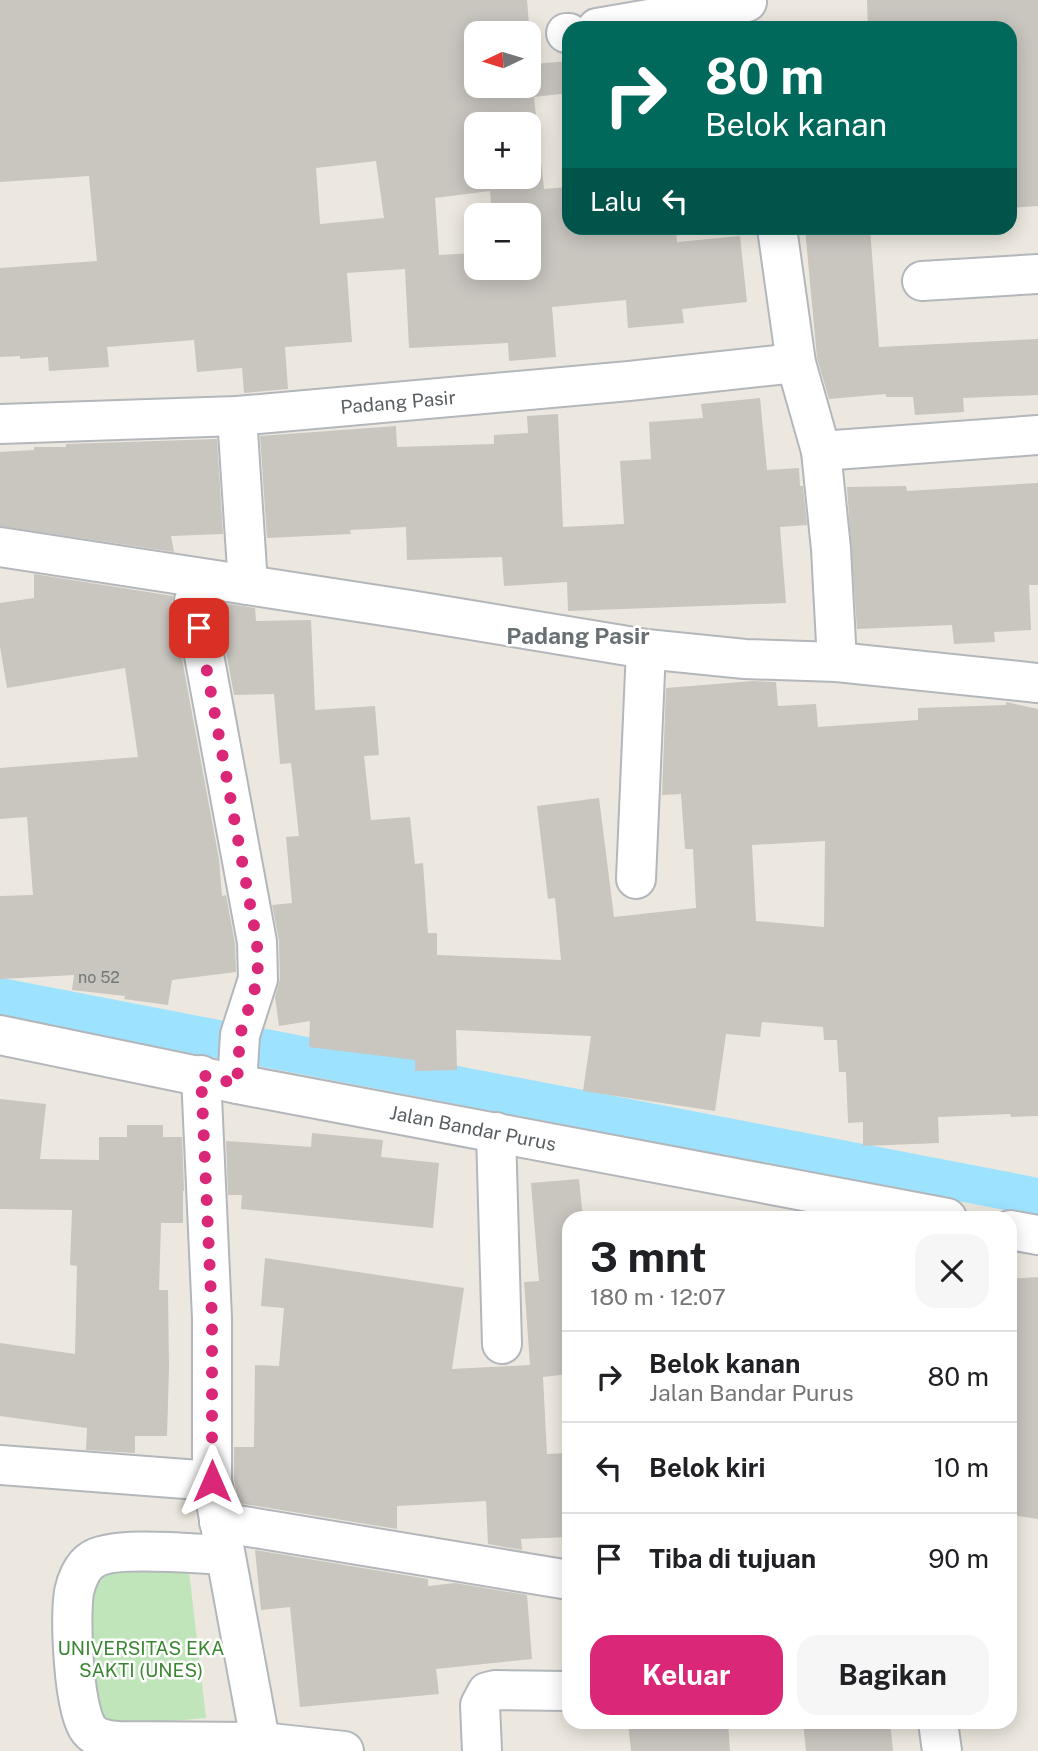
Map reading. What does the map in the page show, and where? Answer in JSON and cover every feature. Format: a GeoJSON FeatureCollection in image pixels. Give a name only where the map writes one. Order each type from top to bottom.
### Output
{"type":"FeatureCollection","features":[{"type":"Feature","properties":{"kind":"street"},"geometry":{"type":"LineString","coordinates":[[662,21],[748,10]]}},
{"type":"Feature","properties":{"kind":"street"},"geometry":{"type":"LineString","coordinates":[[777,235],[796,363],[821,451],[831,549],[837,662]]}},
{"type":"Feature","properties":{"kind":"street"},"geometry":{"type":"LineString","coordinates":[[922,281],[1038,274]]}},
{"type":"Feature","properties":{"kind":"street","name":"Padang Pasir"},"geometry":{"type":"LineString","coordinates":[[0,424],[237,416],[629,381],[796,363]]}},
{"type":"Feature","properties":{"kind":"street"},"geometry":{"type":"LineString","coordinates":[[237,416],[248,585]]}},
{"type":"Feature","properties":{"kind":"street"},"geometry":{"type":"LineString","coordinates":[[821,451],[1038,435]]}},
{"type":"Feature","properties":{"kind":"street"},"geometry":{"type":"LineString","coordinates":[[0,547],[646,649],[745,659],[837,662],[1038,683]]}},
{"type":"Feature","properties":{"kind":"street"},"geometry":{"type":"LineString","coordinates":[[194,601],[257,942],[258,979],[238,1061]]}},
{"type":"Feature","properties":{"kind":"street"},"geometry":{"type":"LineString","coordinates":[[636,879],[646,649]]}},
{"type":"Feature","properties":{"kind":"street","name":"Jalan Bandar Purus"},"geometry":{"type":"LineString","coordinates":[[0,1035],[201,1075],[238,1061],[496,1132],[910,1211]]}},
{"type":"Feature","properties":{"kind":"street"},"geometry":{"type":"LineString","coordinates":[[201,1075],[212,1318],[212,1481],[262,1747]]}},
{"type":"Feature","properties":{"kind":"street"},"geometry":{"type":"LineString","coordinates":[[496,1132],[502,1344]]}},
{"type":"Feature","properties":{"kind":"street"},"geometry":{"type":"LineString","coordinates":[[1017,1231],[1038,1235]]}},
{"type":"Feature","properties":{"kind":"street"},"geometry":{"type":"LineString","coordinates":[[0,1465],[212,1481]]}},
{"type":"Feature","properties":{"kind":"street"},"geometry":{"type":"LineString","coordinates":[[344,1751],[262,1747],[205,1740],[106,1740],[89,1731],[79,1708],[73,1644],[74,1592],[83,1568],[92,1559],[119,1552],[222,1539],[562,1579]]}},
{"type":"Feature","properties":{"kind":"street"},"geometry":{"type":"LineString","coordinates":[[482,1751],[480,1705],[487,1692],[562,1691]]}},
{"type":"Feature","properties":{"kind":"street"},"geometry":{"type":"LineString","coordinates":[[939,1729],[942,1751]]}},
{"type":"Feature","properties":{"kind":"green space","name":"UNIVERSITAS EKA SAKTI (UNES)"},"geometry":{"type":"Polygon","coordinates":[[[189,1571],[206,1718],[112,1726],[87,1702],[79,1611],[106,1573],[189,1571]]]}},
{"type":"Feature","properties":{"kind":"building"},"geometry":{"type":"Polygon","coordinates":[[[0,0],[527,0],[529,21],[464,21],[464,98],[534,98],[536,112],[464,112],[464,189],[541,189],[541,161],[544,189],[562,188],[562,235],[676,235],[677,242],[740,236],[747,302],[682,309],[684,323],[628,328],[626,300],[552,307],[556,357],[509,361],[508,343],[409,348],[405,269],[347,273],[352,342],[285,347],[288,389],[244,393],[242,368],[197,372],[194,340],[107,347],[109,367],[49,371],[48,357],[0,357],[0,268],[97,261],[89,176],[0,182],[0,0]],[[376,161],[316,168],[320,224],[384,218],[376,161]]]}},
{"type":"Feature","properties":{"kind":"building"},"geometry":{"type":"Polygon","coordinates":[[[867,0],[1038,0],[1038,206],[1017,208],[1017,21],[868,21],[867,0]]]}},
{"type":"Feature","properties":{"kind":"building"},"geometry":{"type":"Polygon","coordinates":[[[562,62],[562,94],[541,96],[541,63],[562,62]]]}},
{"type":"Feature","properties":{"kind":"building"},"geometry":{"type":"Polygon","coordinates":[[[806,235],[871,235],[879,347],[1038,339],[1038,395],[963,398],[964,412],[915,415],[913,397],[886,397],[886,394],[829,399],[817,358],[806,235]]]}},
{"type":"Feature","properties":{"kind":"building"},"geometry":{"type":"Polygon","coordinates":[[[760,398],[767,470],[799,468],[800,486],[803,486],[807,525],[780,527],[786,603],[568,611],[567,582],[504,586],[502,557],[407,560],[406,527],[350,530],[351,534],[267,538],[260,436],[396,426],[397,447],[494,444],[494,435],[528,433],[527,416],[558,414],[563,527],[624,524],[620,461],[651,459],[649,422],[703,418],[701,404],[760,398]]]}},
{"type":"Feature","properties":{"kind":"building"},"geometry":{"type":"Polygon","coordinates":[[[217,439],[223,534],[171,536],[174,552],[0,526],[0,452],[34,450],[34,447],[66,447],[66,444],[217,439]]]}},
{"type":"Feature","properties":{"kind":"building"},"geometry":{"type":"Polygon","coordinates":[[[1038,483],[1038,585],[1029,585],[1031,630],[994,632],[995,642],[954,644],[952,625],[857,629],[847,487],[906,486],[907,491],[1038,483]]]}},
{"type":"Feature","properties":{"kind":"building"},"geometry":{"type":"Polygon","coordinates":[[[34,574],[173,596],[172,605],[219,859],[222,896],[226,895],[235,944],[236,972],[172,980],[168,1005],[124,999],[125,996],[72,990],[74,975],[0,979],[0,896],[33,895],[27,817],[0,819],[0,768],[138,757],[125,668],[7,688],[0,647],[0,603],[34,598],[34,574]]]}},
{"type":"Feature","properties":{"kind":"building"},"geometry":{"type":"Polygon","coordinates":[[[217,602],[255,608],[256,621],[311,620],[315,710],[375,706],[379,755],[364,756],[371,820],[410,817],[415,864],[423,863],[428,933],[437,933],[437,955],[561,960],[555,898],[548,899],[537,806],[599,798],[614,917],[696,908],[693,849],[685,849],[681,794],[662,795],[666,688],[753,681],[776,682],[778,706],[816,704],[818,727],[918,720],[918,708],[1006,705],[1006,702],[1038,709],[1038,1116],[1011,1117],[1010,1114],[938,1117],[939,1143],[863,1146],[863,1122],[848,1123],[846,1072],[839,1072],[837,1040],[824,1040],[823,1027],[762,1022],[760,1037],[726,1034],[715,1111],[583,1091],[591,1036],[456,1030],[457,1070],[415,1071],[415,1060],[309,1047],[310,1021],[279,1026],[275,997],[280,979],[279,941],[272,905],[292,903],[286,837],[299,836],[291,763],[280,764],[274,694],[234,695],[217,602]],[[825,841],[752,845],[756,921],[824,927],[825,841]]]}},
{"type":"Feature","properties":{"kind":"building"},"geometry":{"type":"Polygon","coordinates":[[[0,1099],[46,1104],[40,1159],[99,1160],[99,1137],[127,1137],[127,1125],[163,1125],[163,1137],[182,1137],[183,1223],[161,1223],[159,1290],[168,1290],[167,1436],[135,1436],[135,1453],[86,1450],[87,1428],[0,1416],[0,1343],[75,1354],[77,1266],[70,1265],[72,1210],[0,1209],[0,1099]]]}},
{"type":"Feature","properties":{"kind":"building"},"geometry":{"type":"Polygon","coordinates":[[[312,1133],[383,1140],[381,1157],[439,1163],[433,1228],[241,1209],[242,1195],[228,1195],[226,1141],[311,1147],[312,1133]]]}},
{"type":"Feature","properties":{"kind":"building"},"geometry":{"type":"Polygon","coordinates":[[[579,1179],[582,1211],[562,1211],[562,1375],[543,1377],[547,1454],[562,1453],[562,1537],[521,1539],[522,1550],[488,1544],[486,1501],[397,1506],[397,1529],[238,1503],[234,1479],[234,1447],[254,1447],[255,1365],[279,1366],[284,1308],[261,1306],[265,1258],[464,1288],[452,1369],[530,1365],[524,1282],[539,1281],[531,1183],[579,1179]]]}},
{"type":"Feature","properties":{"kind":"building"},"geometry":{"type":"Polygon","coordinates":[[[1038,1277],[1038,1519],[1017,1516],[1017,1278],[1038,1277]]]}},
{"type":"Feature","properties":{"kind":"building","name":"UNIVERSITAS EKA SAKTI (UNES)"},"geometry":{"type":"Polygon","coordinates":[[[255,1550],[428,1579],[428,1586],[455,1583],[527,1595],[532,1659],[436,1669],[439,1694],[300,1707],[290,1607],[261,1610],[255,1550]]]}},
{"type":"Feature","properties":{"kind":"building"},"geometry":{"type":"Polygon","coordinates":[[[629,1729],[728,1729],[730,1751],[631,1751],[629,1729]]]}},
{"type":"Feature","properties":{"kind":"building"},"geometry":{"type":"Polygon","coordinates":[[[804,1729],[891,1729],[893,1751],[806,1751],[804,1729]]]}},
{"type":"Feature","properties":{"kind":"waterway"},"geometry":{"type":"LineString","coordinates":[[0,997],[1038,1197]]}},
{"type":"Feature","properties":{"kind":"district","name":"Padang Pasir"},"geometry":{"type":"Point","coordinates":[578,636]}},
{"type":"Feature","properties":{"kind":"route"},"geometry":{"type":"LineString","coordinates":[[199,628],[250,899],[257,942],[258,979],[240,1035],[237,1084],[201,1075],[212,1318],[212,1481]]}}]}
